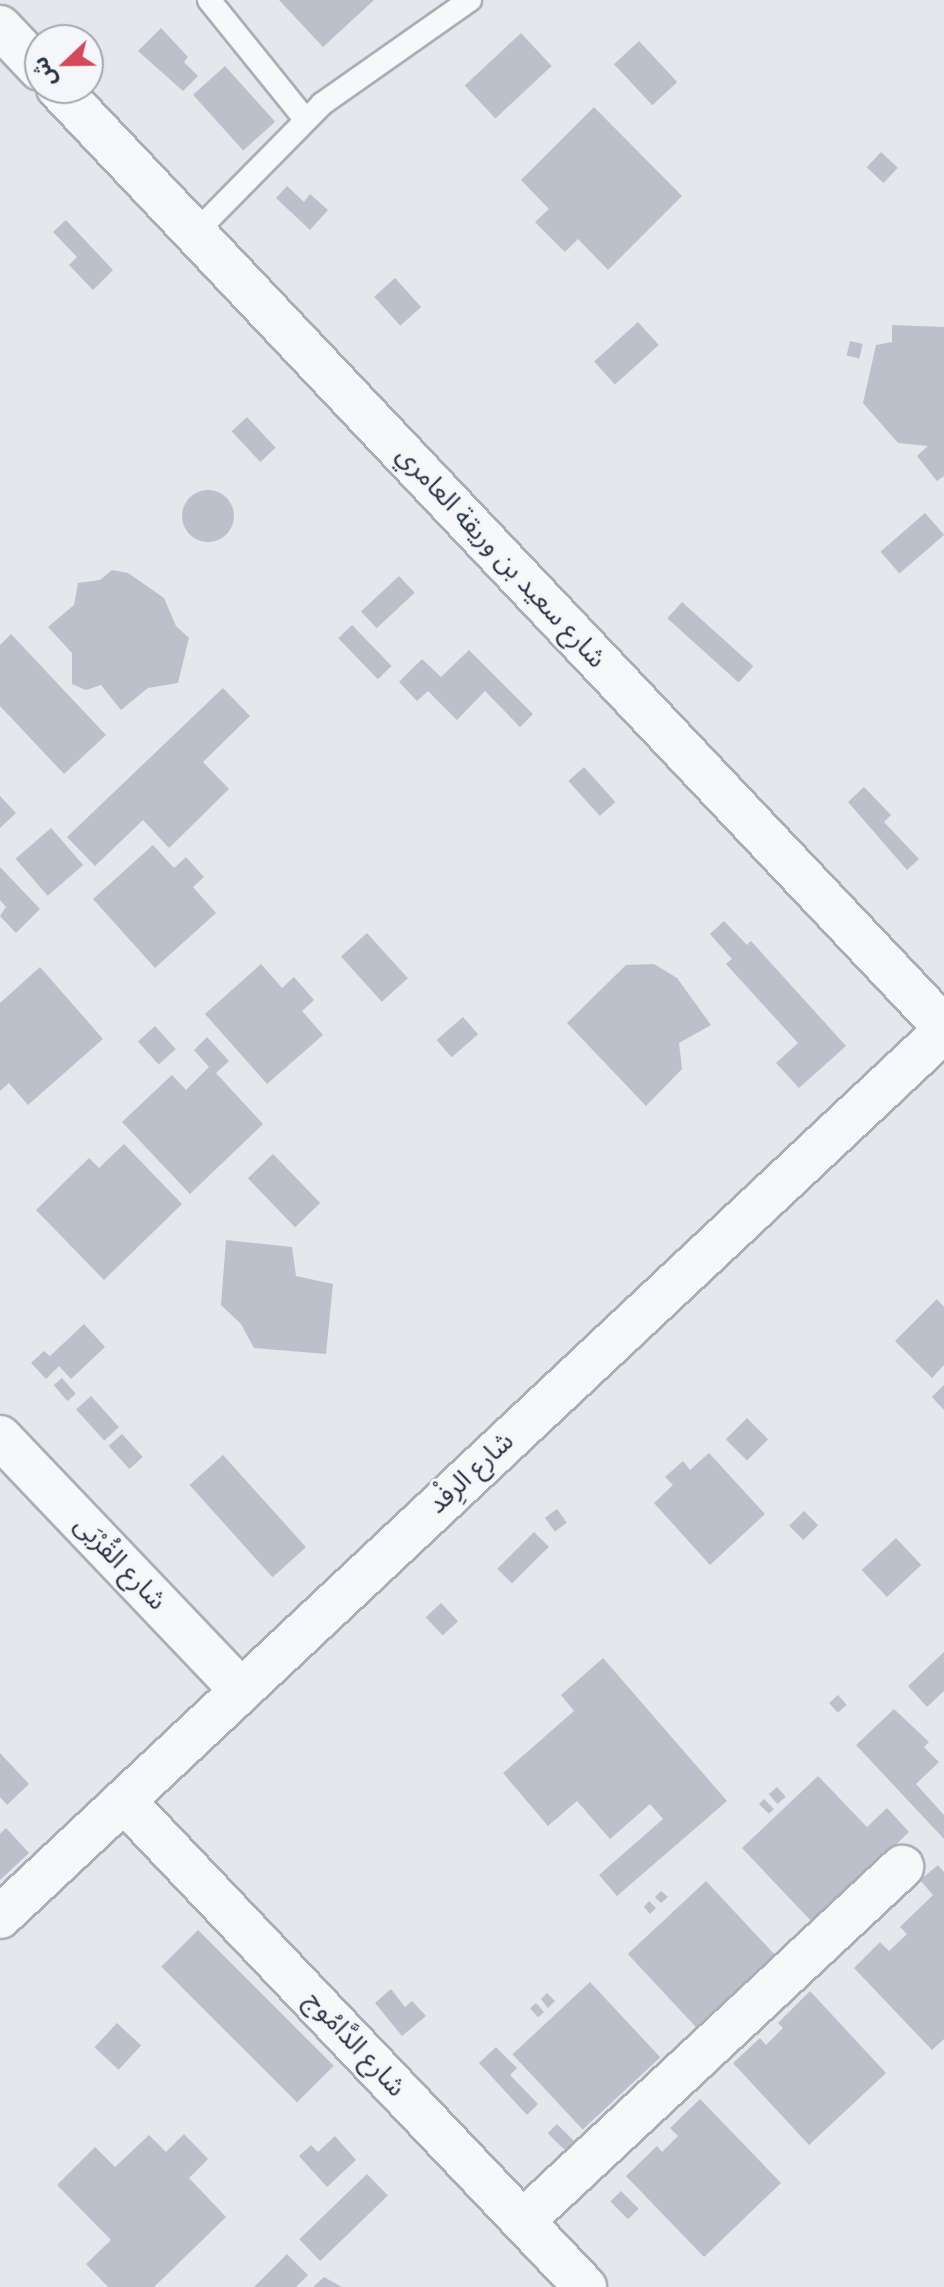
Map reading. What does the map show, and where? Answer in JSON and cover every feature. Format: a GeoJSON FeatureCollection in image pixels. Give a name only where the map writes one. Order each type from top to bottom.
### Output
{"type":"FeatureCollection","features":[{"type":"Feature","properties":{"kind":"street"},"geometry":{"type":"LineString","coordinates":[[0,27],[24,52]]}},
{"type":"Feature","properties":{"kind":"street","name":"شارع سعيد بن وريقة العامري"},"geometry":{"type":"LineString","coordinates":[[73,104],[944,1029]]}},
{"type":"Feature","properties":{"kind":"street","name":"شارع الرِفْد"},"geometry":{"type":"LineString","coordinates":[[0,1917],[944,1029]]}},
{"type":"Feature","properties":{"kind":"street","name":"شارع القُرْبَى"},"geometry":{"type":"LineString","coordinates":[[0,1437],[240,1689]]}},
{"type":"Feature","properties":{"kind":"street","name":"شارع الدَّامُوج"},"geometry":{"type":"LineString","coordinates":[[124,1801],[585,2287]]}},
{"type":"Feature","properties":{"kind":"street"},"geometry":{"type":"LineString","coordinates":[[523,2221],[902,1867]]}},
{"type":"Feature","properties":{"kind":"lane"},"geometry":{"type":"LineString","coordinates":[[209,0],[306,120]]}},
{"type":"Feature","properties":{"kind":"lane"},"geometry":{"type":"LineString","coordinates":[[195,233],[306,120],[341,89],[470,0]]}},
{"type":"Feature","properties":{"kind":"building"},"geometry":{"type":"Polygon","coordinates":[[[279,0],[374,0],[323,47],[279,0]]]}},
{"type":"Feature","properties":{"kind":"building"},"geometry":{"type":"Polygon","coordinates":[[[161,28],[188,57],[184,62],[198,76],[183,91],[138,51],[161,28]]]}},
{"type":"Feature","properties":{"kind":"building"},"geometry":{"type":"Polygon","coordinates":[[[521,33],[552,66],[495,118],[465,86],[521,33]]]}},
{"type":"Feature","properties":{"kind":"building"},"geometry":{"type":"Polygon","coordinates":[[[639,41],[677,82],[652,105],[614,64],[639,41]]]}},
{"type":"Feature","properties":{"kind":"building"},"geometry":{"type":"Polygon","coordinates":[[[225,66],[275,122],[243,151],[193,95],[225,66]]]}},
{"type":"Feature","properties":{"kind":"building"},"geometry":{"type":"Polygon","coordinates":[[[594,107],[682,196],[608,270],[578,239],[565,252],[535,222],[549,209],[521,180],[594,107]]]}},
{"type":"Feature","properties":{"kind":"building"},"geometry":{"type":"Polygon","coordinates":[[[881,152],[898,168],[883,183],[867,167],[881,152]]]}},
{"type":"Feature","properties":{"kind":"building"},"geometry":{"type":"Polygon","coordinates":[[[287,186],[304,202],[310,194],[328,210],[310,230],[276,198],[287,186]]]}},
{"type":"Feature","properties":{"kind":"building"},"geometry":{"type":"Polygon","coordinates":[[[66,220],[113,270],[93,290],[69,265],[77,257],[53,232],[66,220]]]}},
{"type":"Feature","properties":{"kind":"building"},"geometry":{"type":"Polygon","coordinates":[[[395,278],[421,307],[400,326],[374,297],[395,278]]]}},
{"type":"Feature","properties":{"kind":"building"},"geometry":{"type":"Polygon","coordinates":[[[638,322],[659,345],[615,385],[594,361],[638,322]]]}},
{"type":"Feature","properties":{"kind":"building"},"geometry":{"type":"Polygon","coordinates":[[[892,325],[944,327],[944,476],[937,481],[917,456],[928,446],[898,443],[863,403],[876,345],[892,342],[892,325]]]}},
{"type":"Feature","properties":{"kind":"building"},"geometry":{"type":"Polygon","coordinates":[[[850,341],[863,344],[859,359],[847,356],[850,341]]]}},
{"type":"Feature","properties":{"kind":"building"},"geometry":{"type":"Polygon","coordinates":[[[247,417],[276,448],[260,462],[232,431],[247,417]]]}},
{"type":"Feature","properties":{"kind":"building"},"geometry":{"type":"Polygon","coordinates":[[[208,490],[226,498],[234,516],[226,534],[208,542],[190,534],[182,516],[190,498],[208,490]]]}},
{"type":"Feature","properties":{"kind":"building"},"geometry":{"type":"Polygon","coordinates":[[[925,513],[944,535],[899,574],[880,552],[925,513]]]}},
{"type":"Feature","properties":{"kind":"building"},"geometry":{"type":"Polygon","coordinates":[[[112,570],[128,573],[164,598],[176,626],[189,638],[178,683],[148,688],[121,710],[101,685],[86,690],[72,684],[72,653],[48,627],[74,605],[78,583],[100,580],[112,570]]]}},
{"type":"Feature","properties":{"kind":"building"},"geometry":{"type":"Polygon","coordinates":[[[399,576],[415,593],[377,628],[361,611],[399,576]]]}},
{"type":"Feature","properties":{"kind":"building"},"geometry":{"type":"Polygon","coordinates":[[[682,602],[753,666],[739,683],[667,618],[682,602]]]}},
{"type":"Feature","properties":{"kind":"building"},"geometry":{"type":"Polygon","coordinates":[[[352,625],[392,666],[378,679],[338,638],[352,625]]]}},
{"type":"Feature","properties":{"kind":"building"},"geometry":{"type":"Polygon","coordinates":[[[11,634],[106,735],[64,774],[0,706],[0,645],[11,634]]]}},
{"type":"Feature","properties":{"kind":"building"},"geometry":{"type":"Polygon","coordinates":[[[469,650],[533,714],[520,727],[485,691],[457,720],[428,691],[417,701],[399,682],[422,659],[441,677],[469,650]]]}},
{"type":"Feature","properties":{"kind":"building"},"geometry":{"type":"Polygon","coordinates":[[[223,688],[250,716],[203,762],[229,789],[169,848],[143,820],[95,866],[67,837],[223,688]]]}},
{"type":"Feature","properties":{"kind":"building"},"geometry":{"type":"Polygon","coordinates":[[[584,767],[615,802],[600,816],[568,781],[584,767]]]}},
{"type":"Feature","properties":{"kind":"building"},"geometry":{"type":"Polygon","coordinates":[[[864,787],[891,815],[884,822],[919,859],[907,870],[848,802],[864,787]]]}},
{"type":"Feature","properties":{"kind":"building"},"geometry":{"type":"Polygon","coordinates":[[[0,796],[16,813],[0,828],[0,796]]]}},
{"type":"Feature","properties":{"kind":"building"},"geometry":{"type":"Polygon","coordinates":[[[51,828],[83,865],[48,896],[16,859],[51,828]]]}},
{"type":"Feature","properties":{"kind":"building"},"geometry":{"type":"Polygon","coordinates":[[[153,845],[174,868],[186,857],[204,877],[193,887],[216,913],[155,968],[93,899],[153,845]]]}},
{"type":"Feature","properties":{"kind":"building"},"geometry":{"type":"Polygon","coordinates":[[[0,867],[40,909],[16,933],[0,916],[6,907],[0,900],[0,867]]]}},
{"type":"Feature","properties":{"kind":"building"},"geometry":{"type":"Polygon","coordinates":[[[724,921],[747,945],[751,941],[846,1046],[799,1088],[776,1063],[798,1043],[726,964],[732,959],[710,934],[724,921]]]}},
{"type":"Feature","properties":{"kind":"building"},"geometry":{"type":"Polygon","coordinates":[[[367,933],[408,978],[382,1002],[341,956],[367,933]]]}},
{"type":"Feature","properties":{"kind":"building"},"geometry":{"type":"Polygon","coordinates":[[[261,964],[282,988],[294,977],[314,1000],[302,1011],[323,1035],[267,1084],[205,1014],[261,964]]]}},
{"type":"Feature","properties":{"kind":"building"},"geometry":{"type":"Polygon","coordinates":[[[654,964],[677,978],[711,1025],[679,1043],[682,1069],[646,1106],[567,1023],[626,965],[654,964]]]}},
{"type":"Feature","properties":{"kind":"building"},"geometry":{"type":"Polygon","coordinates":[[[40,967],[103,1039],[28,1105],[9,1083],[0,1091],[0,1003],[40,967]]]}},
{"type":"Feature","properties":{"kind":"building"},"geometry":{"type":"Polygon","coordinates":[[[463,1017],[478,1034],[452,1057],[437,1040],[463,1017]]]}},
{"type":"Feature","properties":{"kind":"building"},"geometry":{"type":"Polygon","coordinates":[[[155,1026],[176,1049],[159,1064],[138,1041],[155,1026]]]}},
{"type":"Feature","properties":{"kind":"building"},"geometry":{"type":"Polygon","coordinates":[[[207,1037],[229,1061],[216,1073],[263,1124],[190,1194],[122,1122],[172,1075],[186,1090],[209,1067],[194,1050],[207,1037]]]}},
{"type":"Feature","properties":{"kind":"building"},"geometry":{"type":"Polygon","coordinates":[[[124,1144],[182,1204],[104,1280],[36,1210],[89,1158],[99,1168],[124,1144]]]}},
{"type":"Feature","properties":{"kind":"building"},"geometry":{"type":"Polygon","coordinates":[[[273,1154],[320,1203],[295,1227],[248,1178],[273,1154]]]}},
{"type":"Feature","properties":{"kind":"building"},"geometry":{"type":"Polygon","coordinates":[[[226,1240],[292,1247],[296,1276],[333,1284],[326,1354],[254,1348],[241,1324],[221,1305],[226,1240]]]}},
{"type":"Feature","properties":{"kind":"building"},"geometry":{"type":"Polygon","coordinates":[[[937,1299],[944,1307],[944,1365],[932,1378],[895,1341],[937,1299]]]}},
{"type":"Feature","properties":{"kind":"building"},"geometry":{"type":"Polygon","coordinates":[[[84,1324],[105,1347],[71,1379],[59,1366],[46,1379],[31,1363],[44,1351],[50,1356],[84,1324]]]}},
{"type":"Feature","properties":{"kind":"building"},"geometry":{"type":"Polygon","coordinates":[[[62,1378],[76,1394],[67,1401],[54,1385],[62,1378]]]}},
{"type":"Feature","properties":{"kind":"building"},"geometry":{"type":"Polygon","coordinates":[[[944,1385],[944,1410],[932,1397],[944,1385]]]}},
{"type":"Feature","properties":{"kind":"building"},"geometry":{"type":"Polygon","coordinates":[[[91,1396],[119,1427],[104,1441],[76,1409],[91,1396]]]}},
{"type":"Feature","properties":{"kind":"building"},"geometry":{"type":"Polygon","coordinates":[[[747,1418],[768,1439],[747,1460],[726,1439],[747,1418]]]}},
{"type":"Feature","properties":{"kind":"building"},"geometry":{"type":"Polygon","coordinates":[[[122,1434],[143,1457],[129,1469],[109,1446],[122,1434]]]}},
{"type":"Feature","properties":{"kind":"building"},"geometry":{"type":"Polygon","coordinates":[[[709,1453],[765,1514],[710,1565],[654,1503],[673,1485],[665,1477],[683,1461],[690,1470],[709,1453]]]}},
{"type":"Feature","properties":{"kind":"building"},"geometry":{"type":"Polygon","coordinates":[[[223,1455],[306,1547],[273,1577],[190,1485],[223,1455]]]}},
{"type":"Feature","properties":{"kind":"building"},"geometry":{"type":"Polygon","coordinates":[[[557,1509],[567,1523],[555,1532],[545,1518],[557,1509]]]}},
{"type":"Feature","properties":{"kind":"building"},"geometry":{"type":"Polygon","coordinates":[[[804,1511],[818,1525],[803,1540],[789,1526],[804,1511]]]}},
{"type":"Feature","properties":{"kind":"building"},"geometry":{"type":"Polygon","coordinates":[[[534,1532],[549,1547],[512,1584],[497,1569],[534,1532]]]}},
{"type":"Feature","properties":{"kind":"building"},"geometry":{"type":"Polygon","coordinates":[[[896,1538],[921,1565],[887,1597],[862,1570],[896,1538]]]}},
{"type":"Feature","properties":{"kind":"building"},"geometry":{"type":"Polygon","coordinates":[[[441,1603],[458,1621],[443,1636],[426,1617],[441,1603]]]}},
{"type":"Feature","properties":{"kind":"building"},"geometry":{"type":"Polygon","coordinates":[[[944,1652],[944,1691],[927,1707],[908,1686],[944,1652]]]}},
{"type":"Feature","properties":{"kind":"building"},"geometry":{"type":"Polygon","coordinates":[[[603,1658],[727,1801],[617,1896],[599,1875],[663,1819],[650,1804],[610,1839],[577,1801],[548,1826],[503,1773],[574,1711],[561,1695],[603,1658]]]}},
{"type":"Feature","properties":{"kind":"building"},"geometry":{"type":"Polygon","coordinates":[[[838,1695],[847,1705],[838,1713],[829,1703],[838,1695]]]}},
{"type":"Feature","properties":{"kind":"building"},"geometry":{"type":"Polygon","coordinates":[[[894,1709],[929,1742],[924,1747],[939,1762],[916,1784],[944,1815],[944,1839],[856,1745],[894,1709]]]}},
{"type":"Feature","properties":{"kind":"building"},"geometry":{"type":"Polygon","coordinates":[[[0,1753],[29,1784],[7,1805],[0,1797],[0,1753]]]}},
{"type":"Feature","properties":{"kind":"building"},"geometry":{"type":"Polygon","coordinates":[[[818,1776],[867,1827],[887,1808],[909,1832],[813,1923],[742,1848],[818,1776]]]}},
{"type":"Feature","properties":{"kind":"building"},"geometry":{"type":"Polygon","coordinates":[[[777,1787],[786,1797],[778,1804],[769,1794],[777,1787]]]}},
{"type":"Feature","properties":{"kind":"building"},"geometry":{"type":"Polygon","coordinates":[[[764,1799],[774,1809],[769,1814],[759,1804],[764,1799]]]}},
{"type":"Feature","properties":{"kind":"building"},"geometry":{"type":"Polygon","coordinates":[[[6,1828],[29,1853],[0,1880],[0,1834],[6,1828]]]}},
{"type":"Feature","properties":{"kind":"building"},"geometry":{"type":"Polygon","coordinates":[[[938,1865],[944,1872],[944,2039],[932,2050],[854,1968],[880,1942],[889,1951],[907,1934],[900,1927],[933,1895],[920,1880],[938,1865]]]}},
{"type":"Feature","properties":{"kind":"building"},"geometry":{"type":"Polygon","coordinates":[[[706,1881],[776,1956],[698,2029],[628,1954],[706,1881]]]}},
{"type":"Feature","properties":{"kind":"building"},"geometry":{"type":"Polygon","coordinates":[[[661,1891],[668,1897],[661,1903],[655,1897],[661,1891]]]}},
{"type":"Feature","properties":{"kind":"building"},"geometry":{"type":"Polygon","coordinates":[[[649,1901],[656,1908],[650,1914],[644,1907],[649,1901]]]}},
{"type":"Feature","properties":{"kind":"building"},"geometry":{"type":"Polygon","coordinates":[[[198,1930],[334,2066],[297,2103],[161,1967],[198,1930]]]}},
{"type":"Feature","properties":{"kind":"building"},"geometry":{"type":"Polygon","coordinates":[[[590,1982],[660,2057],[583,2130],[512,2054],[590,1982]]]}},
{"type":"Feature","properties":{"kind":"building"},"geometry":{"type":"Polygon","coordinates":[[[391,1989],[405,2007],[412,2001],[426,2016],[402,2036],[375,2003],[391,1989]]]}},
{"type":"Feature","properties":{"kind":"building"},"geometry":{"type":"Polygon","coordinates":[[[810,1991],[886,2073],[809,2145],[733,2063],[760,2038],[766,2045],[783,2028],[778,2023],[810,1991]]]}},
{"type":"Feature","properties":{"kind":"building"},"geometry":{"type":"Polygon","coordinates":[[[547,1993],[555,2001],[548,2008],[541,1999],[547,1993]]]}},
{"type":"Feature","properties":{"kind":"building"},"geometry":{"type":"Polygon","coordinates":[[[536,2003],[544,2012],[538,2017],[530,2008],[536,2003]]]}},
{"type":"Feature","properties":{"kind":"building"},"geometry":{"type":"Polygon","coordinates":[[[117,2023],[141,2046],[119,2070],[94,2047],[117,2023]]]}},
{"type":"Feature","properties":{"kind":"building"},"geometry":{"type":"Polygon","coordinates":[[[496,2047],[517,2068],[510,2075],[538,2104],[527,2115],[479,2063],[496,2047]]]}},
{"type":"Feature","properties":{"kind":"building"},"geometry":{"type":"Polygon","coordinates":[[[700,2099],[781,2183],[704,2257],[626,2176],[657,2146],[662,2152],[678,2136],[670,2128],[700,2099]]]}},
{"type":"Feature","properties":{"kind":"building"},"geometry":{"type":"Polygon","coordinates":[[[557,2124],[576,2143],[567,2152],[548,2133],[557,2124]]]}},
{"type":"Feature","properties":{"kind":"building"},"geometry":{"type":"Polygon","coordinates":[[[184,2134],[208,2159],[189,2178],[226,2217],[154,2287],[108,2287],[86,2264],[111,2240],[57,2185],[95,2147],[115,2167],[149,2135],[166,2152],[184,2134]]]}},
{"type":"Feature","properties":{"kind":"building"},"geometry":{"type":"Polygon","coordinates":[[[335,2136],[356,2160],[327,2187],[299,2156],[311,2145],[318,2152],[335,2136]]]}},
{"type":"Feature","properties":{"kind":"building"},"geometry":{"type":"Polygon","coordinates":[[[367,2174],[388,2196],[320,2261],[299,2239],[367,2174]]]}},
{"type":"Feature","properties":{"kind":"building"},"geometry":{"type":"Polygon","coordinates":[[[621,2191],[639,2209],[628,2219],[610,2202],[621,2191]]]}},
{"type":"Feature","properties":{"kind":"building"},"geometry":{"type":"Polygon","coordinates":[[[287,2254],[308,2275],[296,2287],[254,2287],[287,2254]]]}},
{"type":"Feature","properties":{"kind":"building"},"geometry":{"type":"Polygon","coordinates":[[[324,2277],[342,2287],[313,2287],[324,2277]]]}}]}
